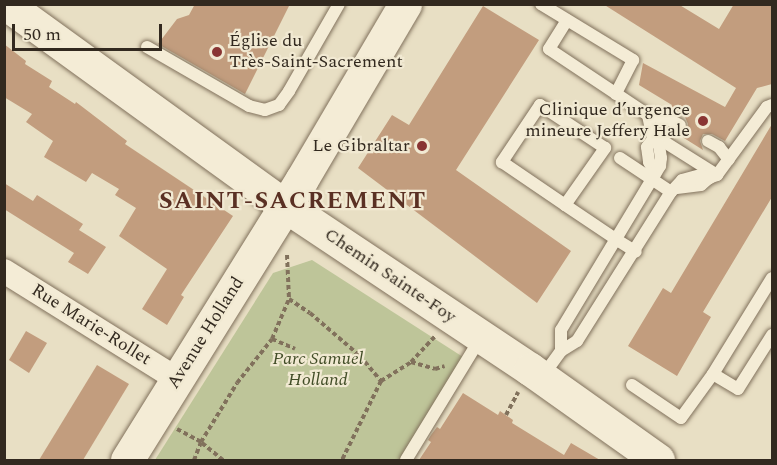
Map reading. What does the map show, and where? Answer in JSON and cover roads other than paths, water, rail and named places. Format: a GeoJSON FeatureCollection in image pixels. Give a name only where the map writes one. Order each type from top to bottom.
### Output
{"type":"FeatureCollection","features":[{"type":"Feature","properties":{"kind":"main road","name":"Avenue Holland"},"geometry":{"type":"LineString","coordinates":[[127,460],[405,4]]}},
{"type":"Feature","properties":{"kind":"main road","name":"Chemin Sainte-Foy"},"geometry":{"type":"LineString","coordinates":[[18,8],[284,204],[452,318],[475,348],[530,385],[658,460]]}},
{"type":"Feature","properties":{"kind":"street","name":"Rue Marie-Rollet"},"geometry":{"type":"LineString","coordinates":[[4,271],[177,379]]}},
{"type":"Feature","properties":{"kind":"lane"},"geometry":{"type":"LineString","coordinates":[[147,47],[249,106],[265,110],[279,105],[289,91],[339,4]]}},
{"type":"Feature","properties":{"kind":"lane"},"geometry":{"type":"LineString","coordinates":[[545,5],[633,60],[616,94]]}},
{"type":"Feature","properties":{"kind":"lane"},"geometry":{"type":"LineString","coordinates":[[567,20],[549,49],[648,115],[680,125]]}},
{"type":"Feature","properties":{"kind":"lane"},"geometry":{"type":"LineString","coordinates":[[565,205],[605,148],[540,105],[502,162],[565,205],[617,240],[636,252]]}},
{"type":"Feature","properties":{"kind":"lane"},"geometry":{"type":"LineString","coordinates":[[530,385],[561,351],[577,341],[682,180],[701,175],[713,176],[729,160],[767,107],[772,105]]}},
{"type":"Feature","properties":{"kind":"lane"},"geometry":{"type":"LineString","coordinates":[[561,351],[561,330],[617,240],[653,176],[646,147],[652,136],[648,115]]}},
{"type":"Feature","properties":{"kind":"lane"},"geometry":{"type":"LineString","coordinates":[[652,136],[713,176]]}},
{"type":"Feature","properties":{"kind":"lane"},"geometry":{"type":"LineString","coordinates":[[708,141],[719,147],[729,160]]}},
{"type":"Feature","properties":{"kind":"lane"},"geometry":{"type":"LineString","coordinates":[[620,158],[674,190]]}},
{"type":"Feature","properties":{"kind":"lane"},"geometry":{"type":"LineString","coordinates":[[632,385],[681,418],[713,374],[772,278]]}},
{"type":"Feature","properties":{"kind":"lane"},"geometry":{"type":"LineString","coordinates":[[713,374],[738,389],[772,335]]}},
{"type":"Feature","properties":{"kind":"lane"},"geometry":{"type":"LineString","coordinates":[[406,460],[475,348]]}},
{"type":"Feature","properties":{"kind":"place","name":"Église du Très-Saint-Sacrement"},"geometry":{"type":"Point","coordinates":[217,52]}},
{"type":"Feature","properties":{"kind":"place","name":"Clinique d’urgence mineure Jeffery Hale"},"geometry":{"type":"Point","coordinates":[703,121]}},
{"type":"Feature","properties":{"kind":"place","name":"Le Gibraltar"},"geometry":{"type":"Point","coordinates":[422,146]}},
{"type":"Feature","properties":{"kind":"district","name":"SAINT-SACREMENT"},"geometry":{"type":"Point","coordinates":[293,202]}},
{"type":"Feature","properties":{"kind":"park label","name":"Parc Samuel Holland"},"geometry":{"type":"Point","coordinates":[318,370]}}]}
